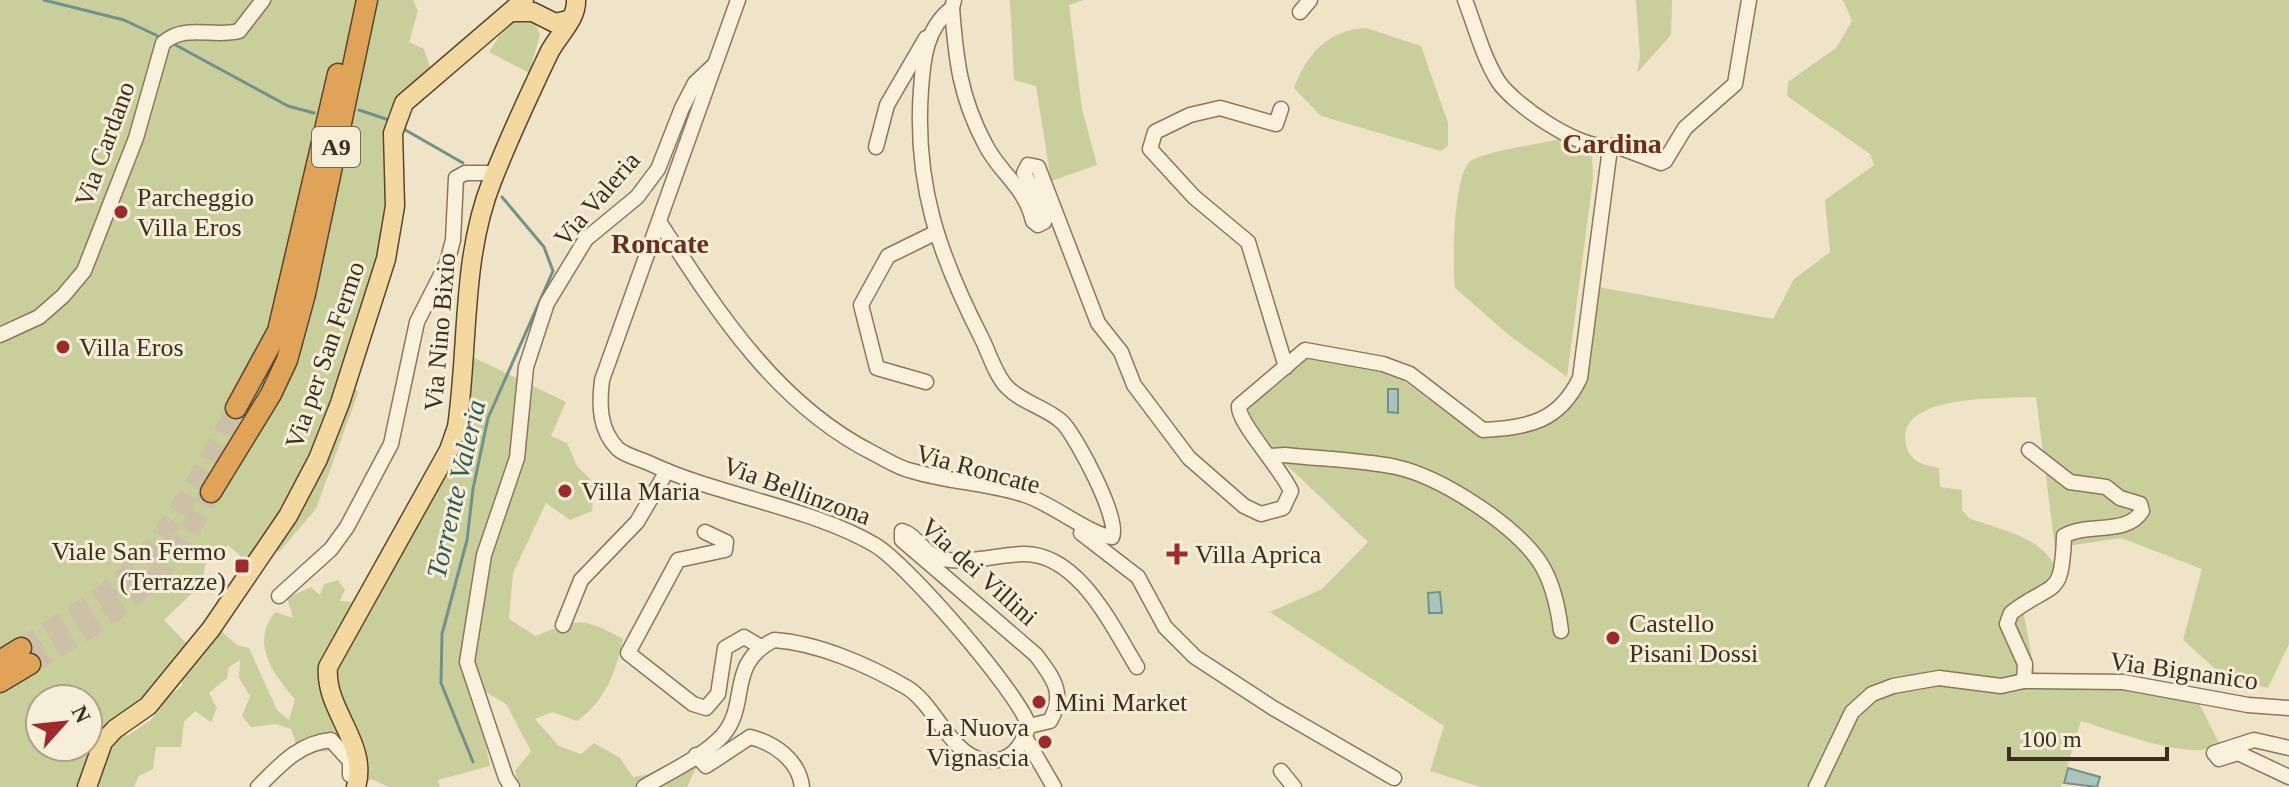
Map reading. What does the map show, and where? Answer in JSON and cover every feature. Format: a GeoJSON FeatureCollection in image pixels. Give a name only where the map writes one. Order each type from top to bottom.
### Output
{"type":"FeatureCollection","features":[{"type":"Feature","properties":{"kind":"highway","name":"A9"},"geometry":{"type":"LineString","coordinates":[[211,492],[271,394],[287,360],[297,293],[354,0]]}},
{"type":"Feature","properties":{"kind":"highway","name":"A9"},"geometry":{"type":"LineString","coordinates":[[236,408],[297,293],[367,0]]}},
{"type":"Feature","properties":{"kind":"highway"},"geometry":{"type":"LineString","coordinates":[[0,661],[25,656],[0,682]]}},
{"type":"Feature","properties":{"kind":"main road","name":"Via Nino Bixio"},"geometry":{"type":"LineString","coordinates":[[356,787],[357,754],[330,690],[328,667],[444,459],[457,427],[471,260],[495,173],[551,48],[574,12],[577,1]]}},
{"type":"Feature","properties":{"kind":"main road","name":"Via per San Fermo"},"geometry":{"type":"LineString","coordinates":[[87,787],[103,742],[115,729],[148,706],[211,629],[288,516],[318,459],[340,403],[386,259],[395,206],[393,133],[400,110],[438,73],[518,6],[542,8],[555,23],[568,20]]}},
{"type":"Feature","properties":{"kind":"main road"},"geometry":{"type":"LineString","coordinates":[[542,8],[551,48]]}},
{"type":"Feature","properties":{"kind":"street","name":"Via Cardano"},"geometry":{"type":"LineString","coordinates":[[0,335],[39,317],[63,296],[84,271],[136,138],[167,39],[201,30],[239,31],[263,0]]}},
{"type":"Feature","properties":{"kind":"street","name":"Via Bellinzona"},"geometry":{"type":"LineString","coordinates":[[738,0],[602,380],[599,402],[604,426],[620,450],[667,471],[875,545],[904,567],[1006,687],[1023,709],[1027,731]]}},
{"type":"Feature","properties":{"kind":"street"},"geometry":{"type":"LineString","coordinates":[[1300,12],[1310,0]]}},
{"type":"Feature","properties":{"kind":"street"},"geometry":{"type":"LineString","coordinates":[[1465,0],[1488,60],[1507,93],[1563,135],[1616,146],[1661,163],[1685,128],[1735,84],[1749,0]]}},
{"type":"Feature","properties":{"kind":"street"},"geometry":{"type":"LineString","coordinates":[[953,4],[960,89],[986,147],[1026,198],[1033,221],[1038,225],[1044,222],[1045,214],[1024,173],[1030,164],[1040,169],[1098,323],[1121,352],[1134,385],[1189,458],[1244,506],[1261,514],[1283,508],[1291,491],[1271,456],[1246,429],[1238,414],[1239,406],[1305,350],[1383,364],[1410,374],[1483,430],[1518,428],[1562,409],[1580,378],[1585,354],[1588,296],[1609,156],[1606,146]]}},
{"type":"Feature","properties":{"kind":"street"},"geometry":{"type":"LineString","coordinates":[[876,147],[887,105],[939,18],[953,4]]}},
{"type":"Feature","properties":{"kind":"street"},"geometry":{"type":"LineString","coordinates":[[660,223],[714,307],[750,354],[815,415],[850,441],[910,471],[997,486],[1041,500],[1112,537],[1111,513],[1063,423],[1006,387],[957,291],[935,233],[922,181],[918,130],[922,69],[931,31]]}},
{"type":"Feature","properties":{"kind":"street","name":"Via Valeria"},"geometry":{"type":"LineString","coordinates":[[512,787],[492,740],[467,662],[484,555],[517,458],[526,367],[547,303],[586,239],[637,197],[658,169],[695,83],[715,64]]}},
{"type":"Feature","properties":{"kind":"street"},"geometry":{"type":"LineString","coordinates":[[1281,109],[1276,124],[1220,108],[1190,115],[1155,132],[1150,149],[1194,197],[1248,242],[1286,367]]}},
{"type":"Feature","properties":{"kind":"street"},"geometry":{"type":"LineString","coordinates":[[279,596],[331,549],[347,527],[391,444],[417,322],[447,263],[453,240],[456,178],[465,173],[495,173]]}},
{"type":"Feature","properties":{"kind":"street"},"geometry":{"type":"LineString","coordinates":[[926,382],[877,368],[861,305],[888,256],[935,233]]}},
{"type":"Feature","properties":{"kind":"street"},"geometry":{"type":"LineString","coordinates":[[652,243],[667,250],[689,268]]}},
{"type":"Feature","properties":{"kind":"street","name":"Via Roncate"},"geometry":{"type":"LineString","coordinates":[[714,307],[724,337],[747,364],[847,448],[910,477],[993,493],[1038,507],[1090,538],[1138,577],[1159,618],[1195,657],[1273,708],[1394,778]]}},
{"type":"Feature","properties":{"kind":"street"},"geometry":{"type":"LineString","coordinates":[[2024,681],[2025,664],[2007,624],[2011,613],[2049,592],[2063,574],[2064,536],[2073,531],[2128,523],[2137,519],[2142,511],[2140,504],[2120,498],[2106,487],[2070,482],[2029,450]]}},
{"type":"Feature","properties":{"kind":"street"},"geometry":{"type":"LineString","coordinates":[[1271,456],[1395,467],[1421,475],[1475,505],[1509,531],[1538,560],[1552,587],[1561,631]]}},
{"type":"Feature","properties":{"kind":"street"},"geometry":{"type":"LineString","coordinates":[[563,625],[581,580],[637,522],[667,471]]}},
{"type":"Feature","properties":{"kind":"street","name":"Via dei Villini"},"geometry":{"type":"LineString","coordinates":[[1027,731],[1050,721],[1057,708],[1059,692],[1052,676],[1036,655],[902,540],[899,536],[902,531],[926,551],[946,560],[1027,554],[1056,561],[1068,570],[1103,612],[1137,667]]}},
{"type":"Feature","properties":{"kind":"street"},"geometry":{"type":"LineString","coordinates":[[705,532],[726,542],[725,550],[678,560],[628,653],[693,704],[706,708],[718,694],[725,648],[744,637],[761,647]]}},
{"type":"Feature","properties":{"kind":"street"},"geometry":{"type":"LineString","coordinates":[[644,787],[723,735],[732,721],[742,672],[761,647],[774,640],[798,642],[907,688],[926,703],[962,750],[978,760],[1004,759],[1027,731],[1054,787]]}},
{"type":"Feature","properties":{"kind":"street","name":"Via Bignanico"},"geometry":{"type":"LineString","coordinates":[[1816,787],[1852,712],[1872,694],[1893,686],[1939,678],[2001,686],[2024,681],[2142,684],[2238,704],[2288,707]]}},
{"type":"Feature","properties":{"kind":"street"},"geometry":{"type":"LineString","coordinates":[[696,755],[706,766],[750,737],[766,741],[796,767],[802,787]]}},
{"type":"Feature","properties":{"kind":"street"},"geometry":{"type":"LineString","coordinates":[[258,787],[291,755],[313,742],[331,740],[350,761],[347,787]]}},
{"type":"Feature","properties":{"kind":"street"},"geometry":{"type":"LineString","coordinates":[[2289,748],[2254,740],[2214,753],[2219,759],[2244,755],[2289,777]]}},
{"type":"Feature","properties":{"kind":"street"},"geometry":{"type":"LineString","coordinates":[[1281,771],[1294,787]]}},
{"type":"Feature","properties":{"kind":"green space"},"geometry":{"type":"Polygon","coordinates":[[[0,0],[413,0],[418,11],[409,42],[424,49],[433,75],[413,87],[388,114],[384,133],[392,205],[346,372],[358,393],[316,509],[279,552],[265,544],[249,564],[228,545],[205,565],[203,583],[164,620],[190,647],[169,674],[117,721],[127,736],[151,720],[167,697],[182,686],[182,673],[221,631],[237,645],[249,648],[277,710],[289,720],[295,699],[267,658],[264,636],[268,624],[275,612],[293,618],[287,598],[311,587],[320,595],[324,584],[338,580],[345,590],[340,601],[352,602],[433,467],[453,421],[462,352],[566,402],[551,436],[567,443],[577,466],[594,483],[592,511],[570,520],[546,503],[513,573],[509,619],[536,636],[572,623],[589,624],[623,639],[620,651],[608,685],[586,714],[577,721],[552,712],[535,719],[559,746],[581,754],[594,743],[620,758],[633,777],[697,766],[687,787],[519,787],[515,771],[531,751],[506,704],[484,691],[477,701],[490,766],[438,780],[440,787],[389,787],[371,779],[364,785],[337,751],[299,752],[291,729],[276,724],[251,727],[242,716],[250,696],[239,678],[240,660],[229,667],[227,678],[209,693],[217,708],[211,722],[195,711],[184,722],[181,747],[156,747],[153,769],[139,776],[134,787],[0,787],[0,0]]]}},
{"type":"Feature","properties":{"kind":"green space"},"geometry":{"type":"Polygon","coordinates":[[[1010,0],[1084,0],[1069,5],[1082,109],[1097,165],[1051,181],[1036,86],[1014,80],[1010,0]]]}},
{"type":"Feature","properties":{"kind":"green space"},"geometry":{"type":"Polygon","coordinates":[[[1636,0],[1672,0],[1671,35],[1637,73],[1640,57],[1636,0]]]}},
{"type":"Feature","properties":{"kind":"green space"},"geometry":{"type":"Polygon","coordinates":[[[1843,0],[2289,0],[2289,644],[2268,688],[2228,680],[2183,640],[2202,569],[2121,538],[2055,548],[2036,397],[1978,399],[1933,407],[1917,416],[1907,428],[1906,445],[1914,459],[1939,468],[1940,487],[1962,490],[1962,510],[1969,518],[2028,540],[2039,547],[2055,566],[2054,574],[2023,610],[2036,679],[2140,677],[2193,691],[2219,743],[2208,749],[2173,748],[2081,721],[2061,787],[1480,787],[1430,771],[1444,726],[1270,612],[1322,589],[1368,542],[1244,425],[1246,405],[1312,354],[1385,367],[1474,433],[1527,419],[1574,396],[1593,286],[1773,319],[1794,279],[1830,252],[1825,200],[1874,165],[1870,154],[1787,96],[1788,82],[1836,48],[1852,21],[1843,0]]]}},
{"type":"Feature","properties":{"kind":"green space"},"geometry":{"type":"Polygon","coordinates":[[[534,19],[540,35],[529,73],[489,52],[509,21],[534,19]]]}},
{"type":"Feature","properties":{"kind":"green space"},"geometry":{"type":"Polygon","coordinates":[[[1367,28],[1421,46],[1448,123],[1448,146],[1441,151],[1321,116],[1294,88],[1305,65],[1320,46],[1341,33],[1367,28]]]}},
{"type":"Feature","properties":{"kind":"green space"},"geometry":{"type":"Polygon","coordinates":[[[1559,139],[1592,153],[1593,179],[1567,377],[1510,336],[1455,288],[1454,277],[1457,199],[1466,167],[1482,156],[1559,139]]]}},
{"type":"Feature","properties":{"kind":"water"},"geometry":{"type":"Polygon","coordinates":[[[1388,389],[1398,389],[1398,413],[1388,412],[1388,389]]]}},
{"type":"Feature","properties":{"kind":"water"},"geometry":{"type":"Polygon","coordinates":[[[1440,592],[1442,613],[1429,613],[1428,593],[1440,592]]]}},
{"type":"Feature","properties":{"kind":"water"},"geometry":{"type":"Polygon","coordinates":[[[2068,768],[2100,777],[2097,787],[2064,783],[2068,768]]]}},
{"type":"Feature","properties":{"kind":"waterway"},"geometry":{"type":"LineString","coordinates":[[44,0],[124,20],[162,38]]}},
{"type":"Feature","properties":{"kind":"waterway"},"geometry":{"type":"LineString","coordinates":[[172,43],[288,106],[314,113]]}},
{"type":"Feature","properties":{"kind":"waterway"},"geometry":{"type":"LineString","coordinates":[[359,110],[389,120]]}},
{"type":"Feature","properties":{"kind":"waterway"},"geometry":{"type":"LineString","coordinates":[[402,128],[463,163]]}},
{"type":"Feature","properties":{"kind":"waterway","name":"Torrente Valeria"},"geometry":{"type":"LineString","coordinates":[[473,762],[441,683],[442,634],[467,540],[473,489],[488,418],[553,271],[544,247],[502,197]]}},
{"type":"Feature","properties":{"kind":"tunnel"},"geometry":{"type":"LineString","coordinates":[[21,648],[92,603],[114,586],[152,547],[184,503],[236,408]]}},
{"type":"Feature","properties":{"kind":"tunnel"},"geometry":{"type":"LineString","coordinates":[[30,664],[112,612],[157,575],[180,546],[211,492]]}},
{"type":"Feature","properties":{"kind":"place","name":"Parcheggio Villa Eros"},"geometry":{"type":"Point","coordinates":[121,212]}},
{"type":"Feature","properties":{"kind":"place","name":"Villa Eros"},"geometry":{"type":"Point","coordinates":[63,347]}},
{"type":"Feature","properties":{"kind":"place","name":"Villa Maria"},"geometry":{"type":"Point","coordinates":[565,491]}},
{"type":"Feature","properties":{"kind":"place","name":"Villa Aprica"},"geometry":{"type":"Point","coordinates":[1177,554]}},
{"type":"Feature","properties":{"kind":"place","name":"Viale San Fermo (Terrazze)"},"geometry":{"type":"Point","coordinates":[242,566]}},
{"type":"Feature","properties":{"kind":"place","name":"Castello Pisani Dossi"},"geometry":{"type":"Point","coordinates":[1613,638]}},
{"type":"Feature","properties":{"kind":"place","name":"Mini Market"},"geometry":{"type":"Point","coordinates":[1039,702]}},
{"type":"Feature","properties":{"kind":"place","name":"La Nuova Vignascia"},"geometry":{"type":"Point","coordinates":[1045,742]}},
{"type":"Feature","properties":{"kind":"district","name":"Cardina"},"geometry":{"type":"Point","coordinates":[1612,143]}},
{"type":"Feature","properties":{"kind":"district","name":"Roncate"},"geometry":{"type":"Point","coordinates":[660,243]}}]}
